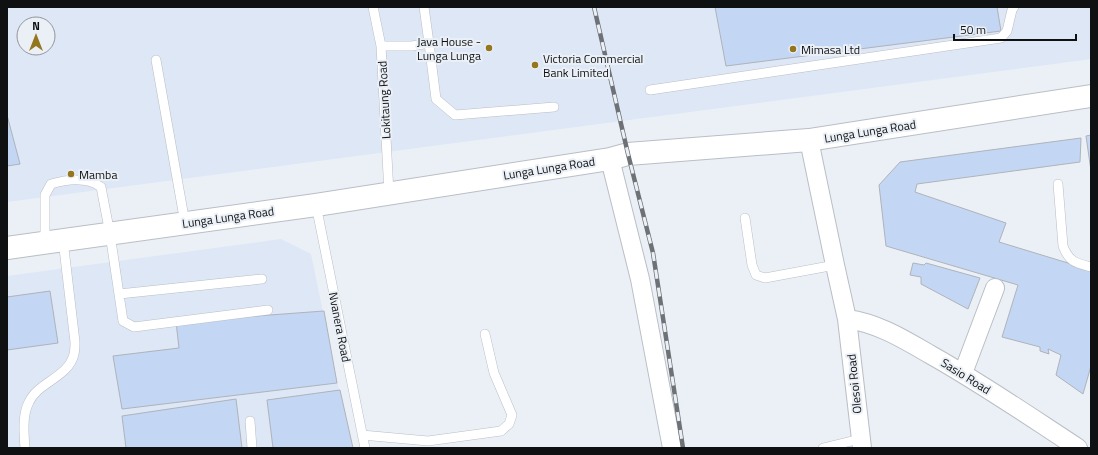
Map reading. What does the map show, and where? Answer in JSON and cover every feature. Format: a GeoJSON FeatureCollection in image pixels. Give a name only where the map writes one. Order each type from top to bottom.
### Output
{"type":"FeatureCollection","features":[{"type":"Feature","properties":{"kind":"main road","name":"Lunga Lunga Road"},"geometry":{"type":"LineString","coordinates":[[7,248],[316,205],[610,159],[628,154],[809,140],[1091,96]]}},
{"type":"Feature","properties":{"kind":"street","name":"Olesoi Road"},"geometry":{"type":"LineString","coordinates":[[809,140],[835,265],[848,319],[861,443]]}},
{"type":"Feature","properties":{"kind":"street"},"geometry":{"type":"LineString","coordinates":[[610,159],[640,279],[672,448]]}},
{"type":"Feature","properties":{"kind":"street"},"geometry":{"type":"LineString","coordinates":[[963,373],[995,288]]}},
{"type":"Feature","properties":{"kind":"street","name":"Sasio Road"},"geometry":{"type":"LineString","coordinates":[[848,319],[861,321],[877,327],[908,342],[963,373],[1078,448]]}},
{"type":"Feature","properties":{"kind":"lane","name":"Lokitaung Road"},"geometry":{"type":"LineString","coordinates":[[373,7],[381,46],[389,193]]}},
{"type":"Feature","properties":{"kind":"lane"},"geometry":{"type":"LineString","coordinates":[[424,7],[436,99],[455,115],[554,108]]}},
{"type":"Feature","properties":{"kind":"lane"},"geometry":{"type":"LineString","coordinates":[[650,90],[1001,38],[1007,31],[1014,7]]}},
{"type":"Feature","properties":{"kind":"lane"},"geometry":{"type":"LineString","coordinates":[[381,46],[412,46],[429,43]]}},
{"type":"Feature","properties":{"kind":"lane"},"geometry":{"type":"LineString","coordinates":[[156,60],[185,223]]}},
{"type":"Feature","properties":{"kind":"lane"},"geometry":{"type":"LineString","coordinates":[[26,448],[24,436],[28,404],[39,389],[68,367],[74,355],[75,342],[45,195],[51,184],[60,181],[86,180],[94,182],[101,187],[110,234],[123,321],[134,327],[268,310]]}},
{"type":"Feature","properties":{"kind":"lane"},"geometry":{"type":"LineString","coordinates":[[1058,184],[1063,246],[1066,253],[1074,262],[1091,267]]}},
{"type":"Feature","properties":{"kind":"lane","name":"Nvanera Road"},"geometry":{"type":"LineString","coordinates":[[316,205],[365,448]]}},
{"type":"Feature","properties":{"kind":"lane"},"geometry":{"type":"LineString","coordinates":[[745,218],[752,265],[756,275],[765,278],[835,265]]}},
{"type":"Feature","properties":{"kind":"lane"},"geometry":{"type":"LineString","coordinates":[[119,294],[262,279]]}},
{"type":"Feature","properties":{"kind":"lane"},"geometry":{"type":"LineString","coordinates":[[362,435],[428,445],[501,431],[510,424],[512,415],[494,373],[486,334]]}},
{"type":"Feature","properties":{"kind":"lane"},"geometry":{"type":"LineString","coordinates":[[250,421],[252,448]]}},
{"type":"Feature","properties":{"kind":"lane"},"geometry":{"type":"LineString","coordinates":[[823,448],[861,443]]}},
{"type":"Feature","properties":{"kind":"shaded area"},"geometry":{"type":"Polygon","coordinates":[[[7,7],[1091,7],[1091,59],[7,202],[7,7]]]}},
{"type":"Feature","properties":{"kind":"shaded area"},"geometry":{"type":"Polygon","coordinates":[[[281,239],[311,254],[351,448],[7,448],[7,276],[281,239]]]}},
{"type":"Feature","properties":{"kind":"building","name":"Mimasa Ltd"},"geometry":{"type":"Polygon","coordinates":[[[715,7],[997,7],[1001,31],[726,66],[715,7]]]}},
{"type":"Feature","properties":{"kind":"building"},"geometry":{"type":"Polygon","coordinates":[[[7,115],[20,164],[7,166],[7,115]]]}},
{"type":"Feature","properties":{"kind":"building"},"geometry":{"type":"Polygon","coordinates":[[[1091,135],[1091,171],[1086,136],[1091,135]]]}},
{"type":"Feature","properties":{"kind":"building"},"geometry":{"type":"Polygon","coordinates":[[[1081,138],[1080,162],[917,184],[915,192],[1006,223],[999,242],[1091,270],[1091,366],[1083,394],[1056,375],[1061,355],[1048,349],[1049,354],[1040,351],[1040,347],[1002,337],[1018,285],[886,246],[879,185],[900,162],[1081,138]]]}},
{"type":"Feature","properties":{"kind":"building"},"geometry":{"type":"Polygon","coordinates":[[[913,263],[924,265],[926,263],[980,278],[968,309],[921,284],[921,277],[910,275],[913,263]]]}},
{"type":"Feature","properties":{"kind":"building"},"geometry":{"type":"Polygon","coordinates":[[[50,291],[58,343],[7,350],[7,297],[50,291]]]}},
{"type":"Feature","properties":{"kind":"building"},"geometry":{"type":"Polygon","coordinates":[[[324,311],[337,383],[122,409],[113,356],[179,348],[176,322],[324,311]]]}},
{"type":"Feature","properties":{"kind":"building"},"geometry":{"type":"Polygon","coordinates":[[[340,390],[353,448],[273,448],[267,400],[340,390]]]}},
{"type":"Feature","properties":{"kind":"building"},"geometry":{"type":"Polygon","coordinates":[[[236,399],[242,448],[126,448],[122,416],[236,399]]]}},
{"type":"Feature","properties":{"kind":"railway"},"geometry":{"type":"LineString","coordinates":[[594,7],[628,154],[653,253],[683,448]]}},
{"type":"Feature","properties":{"kind":"place","name":"Java House - Lunga Lunga"},"geometry":{"type":"Point","coordinates":[489,48]}},
{"type":"Feature","properties":{"kind":"place","name":"Mimasa Ltd"},"geometry":{"type":"Point","coordinates":[793,49]}},
{"type":"Feature","properties":{"kind":"place","name":"Victoria Commercial Bank Limited"},"geometry":{"type":"Point","coordinates":[535,65]}},
{"type":"Feature","properties":{"kind":"place","name":"Mamba"},"geometry":{"type":"Point","coordinates":[71,174]}}]}
